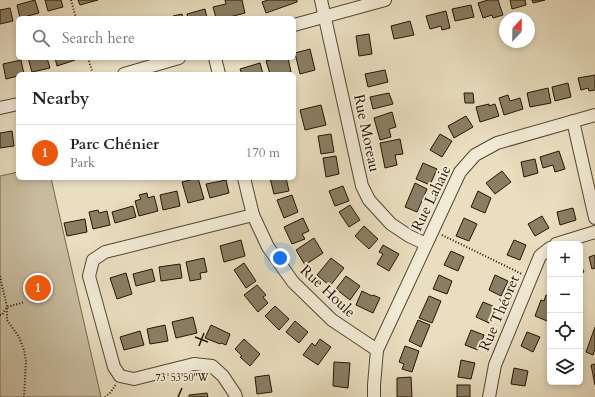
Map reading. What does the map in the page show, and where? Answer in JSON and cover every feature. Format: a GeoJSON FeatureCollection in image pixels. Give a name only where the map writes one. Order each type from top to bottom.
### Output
{"type":"FeatureCollection","features":[{"type":"Feature","properties":{"kind":"street","name":"Rue Moreau"},"geometry":{"type":"LineString","coordinates":[[321,0],[362,186],[369,200],[391,224],[408,236],[426,244]]}},
{"type":"Feature","properties":{"kind":"street"},"geometry":{"type":"LineString","coordinates":[[296,25],[385,0]]}},
{"type":"Feature","properties":{"kind":"street"},"geometry":{"type":"LineString","coordinates":[[131,72],[172,60]]}},
{"type":"Feature","properties":{"kind":"street"},"geometry":{"type":"LineString","coordinates":[[215,60],[218,72]]}},
{"type":"Feature","properties":{"kind":"street"},"geometry":{"type":"LineString","coordinates":[[0,108],[16,104]]}},
{"type":"Feature","properties":{"kind":"street","name":"Rue Lahaie"},"geometry":{"type":"LineString","coordinates":[[377,350],[460,172],[475,155],[497,143],[595,115]]}},
{"type":"Feature","properties":{"kind":"street"},"geometry":{"type":"LineString","coordinates":[[573,121],[595,218]]}},
{"type":"Feature","properties":{"kind":"street","name":"Rue Houle"},"geometry":{"type":"LineString","coordinates":[[244,180],[253,215],[268,247],[292,282],[332,320],[377,350]]}},
{"type":"Feature","properties":{"kind":"street"},"geometry":{"type":"LineString","coordinates":[[236,397],[223,376],[212,366],[194,364],[134,378],[120,376],[114,367],[89,276],[93,260],[105,252],[253,215]]}},
{"type":"Feature","properties":{"kind":"street"},"geometry":{"type":"LineString","coordinates":[[566,241],[595,232]]}},
{"type":"Feature","properties":{"kind":"street","name":"Rue Théoret"},"geometry":{"type":"LineString","coordinates":[[489,397],[495,365],[540,256],[547,250]]}},
{"type":"Feature","properties":{"kind":"street"},"geometry":{"type":"LineString","coordinates":[[374,397],[377,350]]}},
{"type":"Feature","properties":{"kind":"path"},"geometry":{"type":"LineString","coordinates":[[71,0],[75,16]]}},
{"type":"Feature","properties":{"kind":"path"},"geometry":{"type":"LineString","coordinates":[[88,60],[92,72]]}},
{"type":"Feature","properties":{"kind":"path"},"geometry":{"type":"LineString","coordinates":[[433,230],[531,278]]}},
{"type":"Feature","properties":{"kind":"path"},"geometry":{"type":"LineString","coordinates":[[0,276],[7,307],[7,320],[19,337],[24,350],[26,361],[24,397]]}},
{"type":"Feature","properties":{"kind":"path"},"geometry":{"type":"LineString","coordinates":[[0,315],[2,315],[7,307],[26,302]]}},
{"type":"Feature","properties":{"kind":"path"},"geometry":{"type":"LineString","coordinates":[[105,397],[111,392],[120,376]]}},
{"type":"Feature","properties":{"kind":"shaded area"},"geometry":{"type":"Polygon","coordinates":[[[16,172],[16,180],[51,180],[101,397],[0,397],[0,176],[16,172]]]}},
{"type":"Feature","properties":{"kind":"building"},"geometry":{"type":"Polygon","coordinates":[[[35,0],[39,13],[28,16],[20,16],[17,5],[35,0]]]}},
{"type":"Feature","properties":{"kind":"building"},"geometry":{"type":"Polygon","coordinates":[[[45,0],[61,0],[63,7],[48,11],[45,0]]]}},
{"type":"Feature","properties":{"kind":"building"},"geometry":{"type":"Polygon","coordinates":[[[78,0],[98,0],[80,5],[78,0]]]}},
{"type":"Feature","properties":{"kind":"building"},"geometry":{"type":"Polygon","coordinates":[[[225,0],[242,0],[245,13],[234,16],[215,16],[213,7],[226,4],[225,0]]]}},
{"type":"Feature","properties":{"kind":"building"},"geometry":{"type":"Polygon","coordinates":[[[268,0],[297,0],[297,2],[266,13],[262,2],[268,0]]]}},
{"type":"Feature","properties":{"kind":"building"},"geometry":{"type":"Polygon","coordinates":[[[488,0],[498,0],[502,12],[499,12],[499,16],[493,18],[492,15],[483,18],[478,3],[488,0]]]}},
{"type":"Feature","properties":{"kind":"building"},"geometry":{"type":"Polygon","coordinates":[[[510,0],[525,0],[526,5],[512,9],[510,0]]]}},
{"type":"Feature","properties":{"kind":"building"},"geometry":{"type":"Polygon","coordinates":[[[532,0],[545,0],[533,3],[532,0]]]}},
{"type":"Feature","properties":{"kind":"building"},"geometry":{"type":"Polygon","coordinates":[[[471,5],[474,17],[455,21],[452,9],[471,5]]]}},
{"type":"Feature","properties":{"kind":"building"},"geometry":{"type":"Polygon","coordinates":[[[10,8],[13,21],[0,24],[0,10],[10,8]]]}},
{"type":"Feature","properties":{"kind":"building"},"geometry":{"type":"Polygon","coordinates":[[[205,9],[207,16],[188,16],[187,14],[205,9]]]}},
{"type":"Feature","properties":{"kind":"building"},"geometry":{"type":"Polygon","coordinates":[[[446,11],[450,28],[442,30],[441,26],[430,29],[426,16],[446,11]]]}},
{"type":"Feature","properties":{"kind":"building"},"geometry":{"type":"Polygon","coordinates":[[[410,21],[414,35],[394,39],[391,26],[410,21]]]}},
{"type":"Feature","properties":{"kind":"building"},"geometry":{"type":"Polygon","coordinates":[[[369,34],[372,54],[359,56],[356,36],[369,34]]]}},
{"type":"Feature","properties":{"kind":"building"},"geometry":{"type":"Polygon","coordinates":[[[310,49],[315,70],[300,74],[296,53],[310,49]]]}},
{"type":"Feature","properties":{"kind":"building"},"geometry":{"type":"Polygon","coordinates":[[[21,60],[24,72],[16,72],[16,76],[6,79],[3,64],[21,60]]]}},
{"type":"Feature","properties":{"kind":"building"},"geometry":{"type":"Polygon","coordinates":[[[29,60],[48,60],[50,68],[32,72],[29,60]]]}},
{"type":"Feature","properties":{"kind":"building"},"geometry":{"type":"Polygon","coordinates":[[[56,60],[75,60],[57,66],[56,60]]]}},
{"type":"Feature","properties":{"kind":"building"},"geometry":{"type":"Polygon","coordinates":[[[288,60],[291,72],[269,72],[266,61],[288,60]]]}},
{"type":"Feature","properties":{"kind":"building"},"geometry":{"type":"Polygon","coordinates":[[[260,63],[262,72],[241,72],[240,69],[260,63]]]}},
{"type":"Feature","properties":{"kind":"building"},"geometry":{"type":"Polygon","coordinates":[[[385,70],[388,82],[368,87],[365,74],[385,70]]]}},
{"type":"Feature","properties":{"kind":"building"},"geometry":{"type":"Polygon","coordinates":[[[595,75],[595,90],[589,91],[588,88],[581,90],[578,78],[595,75]]]}},
{"type":"Feature","properties":{"kind":"building"},"geometry":{"type":"Polygon","coordinates":[[[568,83],[571,97],[555,101],[552,87],[568,83]]]}},
{"type":"Feature","properties":{"kind":"building"},"geometry":{"type":"Polygon","coordinates":[[[548,88],[551,103],[530,107],[527,93],[548,88]]]}},
{"type":"Feature","properties":{"kind":"building"},"geometry":{"type":"Polygon","coordinates":[[[389,93],[393,104],[373,109],[370,97],[389,93]]]}},
{"type":"Feature","properties":{"kind":"building"},"geometry":{"type":"Polygon","coordinates":[[[464,93],[473,93],[474,103],[465,103],[464,93]]]}},
{"type":"Feature","properties":{"kind":"building"},"geometry":{"type":"Polygon","coordinates":[[[508,95],[510,101],[520,98],[523,109],[504,115],[499,98],[508,95]]]}},
{"type":"Feature","properties":{"kind":"building"},"geometry":{"type":"Polygon","coordinates":[[[489,104],[489,106],[495,104],[499,116],[480,122],[476,107],[489,104]]]}},
{"type":"Feature","properties":{"kind":"building"},"geometry":{"type":"Polygon","coordinates":[[[321,105],[326,125],[305,130],[300,110],[321,105]]]}},
{"type":"Feature","properties":{"kind":"building"},"geometry":{"type":"Polygon","coordinates":[[[392,112],[396,127],[389,129],[391,137],[380,140],[374,118],[392,112]]]}},
{"type":"Feature","properties":{"kind":"building"},"geometry":{"type":"Polygon","coordinates":[[[466,116],[473,127],[454,138],[448,126],[466,116]]]}},
{"type":"Feature","properties":{"kind":"building"},"geometry":{"type":"Polygon","coordinates":[[[12,131],[14,146],[0,148],[0,133],[12,131]]]}},
{"type":"Feature","properties":{"kind":"building"},"geometry":{"type":"Polygon","coordinates":[[[331,134],[334,152],[321,154],[318,136],[331,134]]]}},
{"type":"Feature","properties":{"kind":"building"},"geometry":{"type":"Polygon","coordinates":[[[440,134],[452,141],[442,157],[430,150],[440,134]]]}},
{"type":"Feature","properties":{"kind":"building"},"geometry":{"type":"Polygon","coordinates":[[[400,139],[403,154],[395,155],[397,165],[385,168],[380,143],[400,139]]]}},
{"type":"Feature","properties":{"kind":"building"},"geometry":{"type":"Polygon","coordinates":[[[559,151],[565,169],[555,172],[553,165],[543,168],[540,157],[559,151]]]}},
{"type":"Feature","properties":{"kind":"building"},"geometry":{"type":"Polygon","coordinates":[[[336,156],[339,174],[326,177],[323,158],[336,156]]]}},
{"type":"Feature","properties":{"kind":"building"},"geometry":{"type":"Polygon","coordinates":[[[535,159],[538,173],[524,177],[521,162],[535,159]]]}},
{"type":"Feature","properties":{"kind":"building"},"geometry":{"type":"Polygon","coordinates":[[[423,163],[437,169],[430,185],[416,179],[423,163]]]}},
{"type":"Feature","properties":{"kind":"building"},"geometry":{"type":"Polygon","coordinates":[[[502,171],[511,182],[495,194],[486,183],[502,171]]]}},
{"type":"Feature","properties":{"kind":"building"},"geometry":{"type":"Polygon","coordinates":[[[199,180],[204,199],[188,203],[182,182],[199,180]]]}},
{"type":"Feature","properties":{"kind":"building"},"geometry":{"type":"Polygon","coordinates":[[[226,180],[229,193],[210,198],[206,184],[226,180]]]}},
{"type":"Feature","properties":{"kind":"building"},"geometry":{"type":"Polygon","coordinates":[[[270,180],[286,180],[289,191],[274,194],[270,180]]]}},
{"type":"Feature","properties":{"kind":"building"},"geometry":{"type":"Polygon","coordinates":[[[415,183],[427,189],[417,212],[405,207],[415,183]]]}},
{"type":"Feature","properties":{"kind":"building"},"geometry":{"type":"Polygon","coordinates":[[[343,186],[349,201],[335,206],[329,191],[343,186]]]}},
{"type":"Feature","properties":{"kind":"building"},"geometry":{"type":"Polygon","coordinates":[[[177,191],[180,206],[163,210],[160,195],[177,191]]]}},
{"type":"Feature","properties":{"kind":"building"},"geometry":{"type":"Polygon","coordinates":[[[478,191],[491,198],[485,213],[471,207],[478,191]]]}},
{"type":"Feature","properties":{"kind":"building"},"geometry":{"type":"Polygon","coordinates":[[[147,193],[148,198],[154,196],[158,211],[139,216],[135,201],[141,199],[139,195],[147,193]]]}},
{"type":"Feature","properties":{"kind":"building"},"geometry":{"type":"Polygon","coordinates":[[[292,195],[298,212],[284,218],[277,200],[292,195]]]}},
{"type":"Feature","properties":{"kind":"building"},"geometry":{"type":"Polygon","coordinates":[[[350,205],[360,220],[349,227],[339,212],[350,205]]]}},
{"type":"Feature","properties":{"kind":"building"},"geometry":{"type":"Polygon","coordinates":[[[133,206],[136,217],[115,223],[112,212],[133,206]]]}},
{"type":"Feature","properties":{"kind":"building"},"geometry":{"type":"Polygon","coordinates":[[[573,208],[576,220],[560,225],[557,212],[573,208]]]}},
{"type":"Feature","properties":{"kind":"building"},"geometry":{"type":"Polygon","coordinates":[[[98,210],[99,213],[107,211],[110,225],[93,229],[89,212],[98,210]]]}},
{"type":"Feature","properties":{"kind":"building"},"geometry":{"type":"Polygon","coordinates":[[[542,216],[549,228],[535,236],[528,224],[542,216]]]}},
{"type":"Feature","properties":{"kind":"building"},"geometry":{"type":"Polygon","coordinates":[[[303,218],[309,231],[302,234],[305,239],[292,244],[284,227],[303,218]]]}},
{"type":"Feature","properties":{"kind":"building"},"geometry":{"type":"Polygon","coordinates":[[[464,218],[477,224],[469,241],[456,236],[464,218]]]}},
{"type":"Feature","properties":{"kind":"building"},"geometry":{"type":"Polygon","coordinates":[[[85,219],[87,232],[67,236],[64,223],[85,219]]]}},
{"type":"Feature","properties":{"kind":"building"},"geometry":{"type":"Polygon","coordinates":[[[364,226],[378,239],[369,249],[355,236],[364,226]]]}},
{"type":"Feature","properties":{"kind":"building"},"geometry":{"type":"Polygon","coordinates":[[[314,238],[323,253],[305,265],[296,250],[314,238]]]}},
{"type":"Feature","properties":{"kind":"building"},"geometry":{"type":"Polygon","coordinates":[[[241,240],[245,256],[224,262],[220,246],[241,240]]]}},
{"type":"Feature","properties":{"kind":"building"},"geometry":{"type":"Polygon","coordinates":[[[514,240],[526,245],[520,260],[507,255],[514,240]]]}},
{"type":"Feature","properties":{"kind":"building"},"geometry":{"type":"Polygon","coordinates":[[[383,245],[399,254],[389,271],[377,264],[383,254],[379,252],[383,245]]]}},
{"type":"Feature","properties":{"kind":"building"},"geometry":{"type":"Polygon","coordinates":[[[451,251],[464,257],[458,271],[444,265],[451,251]]]}},
{"type":"Feature","properties":{"kind":"building"},"geometry":{"type":"Polygon","coordinates":[[[595,255],[595,268],[592,269],[589,257],[595,255]]]}},
{"type":"Feature","properties":{"kind":"building"},"geometry":{"type":"Polygon","coordinates":[[[204,258],[207,272],[200,273],[201,279],[190,281],[186,262],[204,258]]]}},
{"type":"Feature","properties":{"kind":"building"},"geometry":{"type":"Polygon","coordinates":[[[331,258],[344,268],[330,286],[317,275],[331,258]]]}},
{"type":"Feature","properties":{"kind":"building"},"geometry":{"type":"Polygon","coordinates":[[[244,263],[256,281],[246,288],[234,270],[244,263]]]}},
{"type":"Feature","properties":{"kind":"building"},"geometry":{"type":"Polygon","coordinates":[[[180,264],[182,278],[161,281],[159,267],[180,264]]]}},
{"type":"Feature","properties":{"kind":"building"},"geometry":{"type":"Polygon","coordinates":[[[152,269],[155,281],[136,286],[133,274],[152,269]]]}},
{"type":"Feature","properties":{"kind":"building"},"geometry":{"type":"Polygon","coordinates":[[[126,273],[132,294],[117,299],[110,278],[126,273]]]}},
{"type":"Feature","properties":{"kind":"building"},"geometry":{"type":"Polygon","coordinates":[[[439,275],[452,281],[447,294],[433,289],[439,275]]]}},
{"type":"Feature","properties":{"kind":"building"},"geometry":{"type":"Polygon","coordinates":[[[495,275],[508,281],[501,296],[489,290],[495,275]]]}},
{"type":"Feature","properties":{"kind":"building"},"geometry":{"type":"Polygon","coordinates":[[[346,276],[360,286],[350,300],[336,289],[346,276]]]}},
{"type":"Feature","properties":{"kind":"building"},"geometry":{"type":"Polygon","coordinates":[[[257,285],[266,295],[263,297],[268,303],[258,312],[244,295],[257,285]]]}},
{"type":"Feature","properties":{"kind":"building"},"geometry":{"type":"Polygon","coordinates":[[[362,291],[380,298],[373,313],[356,305],[362,291]]]}},
{"type":"Feature","properties":{"kind":"building"},"geometry":{"type":"Polygon","coordinates":[[[547,295],[547,321],[535,316],[541,300],[544,301],[547,295]]]}},
{"type":"Feature","properties":{"kind":"building"},"geometry":{"type":"Polygon","coordinates":[[[429,296],[441,301],[432,323],[419,318],[429,296]]]}},
{"type":"Feature","properties":{"kind":"building"},"geometry":{"type":"Polygon","coordinates":[[[483,302],[495,307],[489,323],[476,317],[483,302]]]}},
{"type":"Feature","properties":{"kind":"building"},"geometry":{"type":"Polygon","coordinates":[[[275,306],[289,319],[279,330],[265,316],[275,306]]]}},
{"type":"Feature","properties":{"kind":"building"},"geometry":{"type":"Polygon","coordinates":[[[193,317],[197,333],[176,338],[172,322],[193,317]]]}},
{"type":"Feature","properties":{"kind":"building"},"geometry":{"type":"Polygon","coordinates":[[[418,320],[430,325],[421,347],[409,341],[418,320]]]}},
{"type":"Feature","properties":{"kind":"building"},"geometry":{"type":"Polygon","coordinates":[[[295,321],[308,332],[299,343],[286,332],[295,321]]]}},
{"type":"Feature","properties":{"kind":"building"},"geometry":{"type":"Polygon","coordinates":[[[165,325],[168,341],[150,344],[147,329],[165,325]]]}},
{"type":"Feature","properties":{"kind":"building"},"geometry":{"type":"Polygon","coordinates":[[[211,325],[230,334],[226,345],[205,338],[211,325]]]}},
{"type":"Feature","properties":{"kind":"building"},"geometry":{"type":"Polygon","coordinates":[[[595,327],[595,349],[593,355],[586,352],[595,327]]]}},
{"type":"Feature","properties":{"kind":"building"},"geometry":{"type":"Polygon","coordinates":[[[471,330],[484,335],[478,350],[465,345],[471,330]]]}},
{"type":"Feature","properties":{"kind":"building"},"geometry":{"type":"Polygon","coordinates":[[[140,331],[144,345],[124,350],[120,337],[140,331]]]}},
{"type":"Feature","properties":{"kind":"building"},"geometry":{"type":"Polygon","coordinates":[[[527,332],[540,337],[533,352],[521,346],[527,332]]]}},
{"type":"Feature","properties":{"kind":"building"},"geometry":{"type":"Polygon","coordinates":[[[244,339],[260,354],[250,366],[240,357],[242,356],[235,349],[244,339]]]}},
{"type":"Feature","properties":{"kind":"building"},"geometry":{"type":"Polygon","coordinates":[[[320,339],[331,347],[318,365],[303,355],[312,343],[315,346],[320,339]]]}},
{"type":"Feature","properties":{"kind":"building"},"geometry":{"type":"Polygon","coordinates":[[[405,346],[419,351],[412,372],[402,369],[404,364],[399,362],[405,346]]]}},
{"type":"Feature","properties":{"kind":"building"},"geometry":{"type":"Polygon","coordinates":[[[461,360],[475,363],[471,379],[458,377],[461,360]]]}},
{"type":"Feature","properties":{"kind":"building"},"geometry":{"type":"Polygon","coordinates":[[[334,362],[350,363],[348,388],[333,386],[334,362]]]}},
{"type":"Feature","properties":{"kind":"building"},"geometry":{"type":"Polygon","coordinates":[[[595,364],[595,385],[591,365],[595,364]]]}},
{"type":"Feature","properties":{"kind":"building"},"geometry":{"type":"Polygon","coordinates":[[[514,368],[528,371],[525,386],[511,384],[514,368]]]}},
{"type":"Feature","properties":{"kind":"building"},"geometry":{"type":"Polygon","coordinates":[[[269,375],[272,392],[257,394],[255,377],[269,375]]]}},
{"type":"Feature","properties":{"kind":"building"},"geometry":{"type":"Polygon","coordinates":[[[411,377],[412,397],[397,397],[397,378],[411,377]]]}},
{"type":"Feature","properties":{"kind":"building"},"geometry":{"type":"Polygon","coordinates":[[[457,385],[470,385],[470,397],[457,397],[457,385]]]}},
{"type":"Feature","properties":{"kind":"building"},"geometry":{"type":"Polygon","coordinates":[[[207,393],[208,397],[189,397],[189,395],[207,393]]]}},
{"type":"Feature","properties":{"kind":"place","name":"Parc Chénier"},"geometry":{"type":"Point","coordinates":[38,288]}}]}
